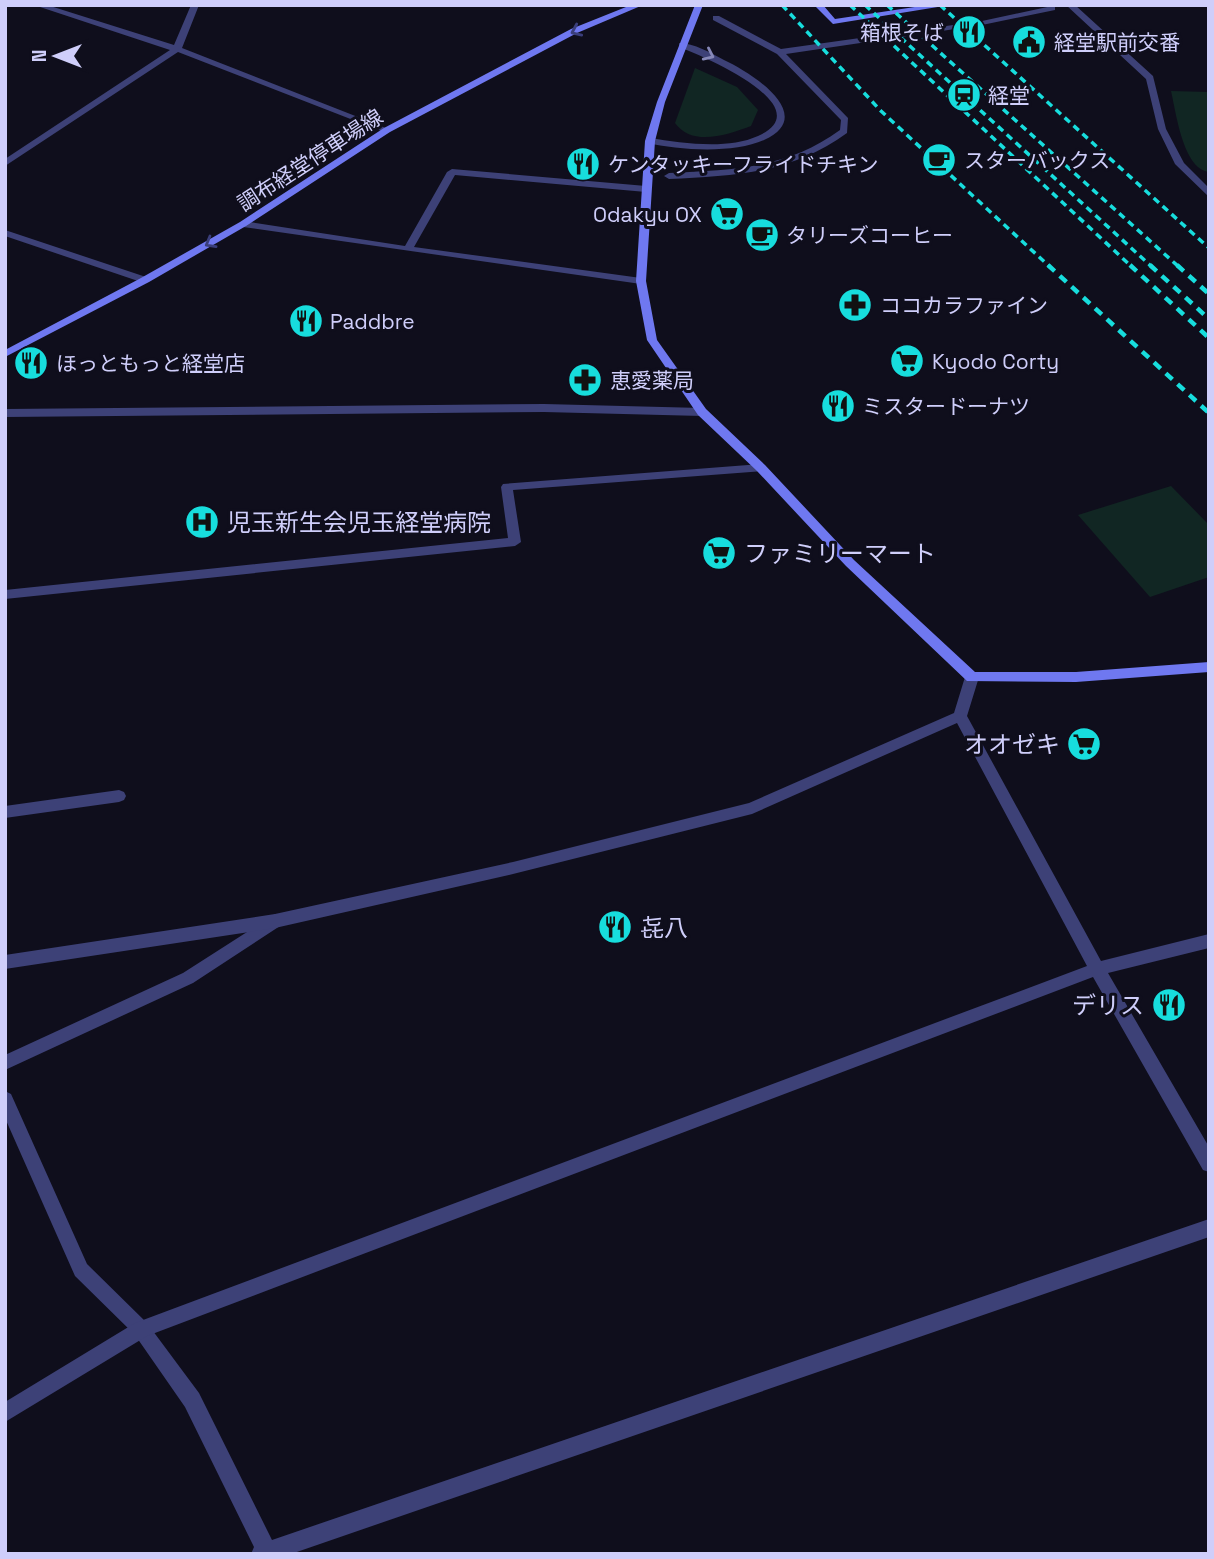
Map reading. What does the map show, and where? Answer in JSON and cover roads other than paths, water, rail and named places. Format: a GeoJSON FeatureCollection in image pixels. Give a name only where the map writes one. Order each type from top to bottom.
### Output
{"type":"FeatureCollection","features":[{"type":"Feature","properties":{"kind":"street"},"geometry":{"type":"LineString","coordinates":[[38,5],[177,49],[387,130]]}},
{"type":"Feature","properties":{"kind":"street"},"geometry":{"type":"LineString","coordinates":[[5,163],[177,49],[195,5]]}},
{"type":"Feature","properties":{"kind":"street","name":"調布経堂停車場線"},"geometry":{"type":"LineString","coordinates":[[5,354],[145,280],[243,224],[387,130],[574,31],[639,5]]}},
{"type":"Feature","properties":{"kind":"street"},"geometry":{"type":"LineString","coordinates":[[699,5],[661,102],[650,141],[641,281],[652,340],[702,412],[761,468],[850,563],[972,677],[1076,677],[1209,667]]}},
{"type":"Feature","properties":{"kind":"street"},"geometry":{"type":"LineString","coordinates":[[818,5],[833,22],[946,5]]}},
{"type":"Feature","properties":{"kind":"street"},"geometry":{"type":"LineString","coordinates":[[1070,5],[1150,78],[1163,129],[1180,164],[1209,194]]}},
{"type":"Feature","properties":{"kind":"street"},"geometry":{"type":"LineString","coordinates":[[780,52],[982,23],[1052,8]]}},
{"type":"Feature","properties":{"kind":"street"},"geometry":{"type":"LineString","coordinates":[[669,176],[729,173],[806,157],[829,145],[844,131],[845,120],[780,52],[716,18]]}},
{"type":"Feature","properties":{"kind":"street"},"geometry":{"type":"LineString","coordinates":[[650,141],[717,147],[750,142],[771,132],[779,122],[780,111],[771,96],[755,82],[734,68],[682,45]]}},
{"type":"Feature","properties":{"kind":"street"},"geometry":{"type":"LineString","coordinates":[[408,249],[452,172],[646,189]]}},
{"type":"Feature","properties":{"kind":"street"},"geometry":{"type":"LineString","coordinates":[[243,224],[641,281]]}},
{"type":"Feature","properties":{"kind":"street"},"geometry":{"type":"LineString","coordinates":[[5,233],[145,280]]}},
{"type":"Feature","properties":{"kind":"street"},"geometry":{"type":"LineString","coordinates":[[5,413],[531,408],[702,412]]}},
{"type":"Feature","properties":{"kind":"street"},"geometry":{"type":"LineString","coordinates":[[5,595],[515,542],[507,487],[761,468]]}},
{"type":"Feature","properties":{"kind":"street"},"geometry":{"type":"LineString","coordinates":[[972,677],[960,716],[1097,969],[1209,1164]]}},
{"type":"Feature","properties":{"kind":"street"},"geometry":{"type":"LineString","coordinates":[[5,962],[275,921],[513,868],[752,808],[960,716]]}},
{"type":"Feature","properties":{"kind":"street"},"geometry":{"type":"LineString","coordinates":[[5,812],[119,796]]}},
{"type":"Feature","properties":{"kind":"street"},"geometry":{"type":"LineString","coordinates":[[5,1063],[188,978],[275,921]]}},
{"type":"Feature","properties":{"kind":"street"},"geometry":{"type":"LineString","coordinates":[[5,1413],[141,1329],[1097,969],[1209,941]]}},
{"type":"Feature","properties":{"kind":"street"},"geometry":{"type":"LineString","coordinates":[[5,1099],[81,1270],[141,1329],[192,1400],[264,1552],[1209,1228]]}},
{"type":"Feature","properties":{"kind":"railway"},"geometry":{"type":"LineString","coordinates":[[782,5],[881,111],[1050,267]]}},
{"type":"Feature","properties":{"kind":"railway"},"geometry":{"type":"LineString","coordinates":[[850,5],[1132,267]]}},
{"type":"Feature","properties":{"kind":"railway"},"geometry":{"type":"LineString","coordinates":[[865,5],[1152,267]]}},
{"type":"Feature","properties":{"kind":"railway"},"geometry":{"type":"LineString","coordinates":[[887,5],[1179,267]]}},
{"type":"Feature","properties":{"kind":"railway"},"geometry":{"type":"LineString","coordinates":[[940,5],[1209,248]]}},
{"type":"Feature","properties":{"kind":"railway"},"geometry":{"type":"LineString","coordinates":[[1048,265],[1209,413]]}},
{"type":"Feature","properties":{"kind":"railway"},"geometry":{"type":"LineString","coordinates":[[1130,265],[1209,338]]}},
{"type":"Feature","properties":{"kind":"railway"},"geometry":{"type":"LineString","coordinates":[[1150,265],[1209,319]]}},
{"type":"Feature","properties":{"kind":"railway"},"geometry":{"type":"LineString","coordinates":[[1177,265],[1209,294]]}},
{"type":"Feature","properties":{"kind":"place","name":"箱根そば"},"geometry":{"type":"Point","coordinates":[969,32]}},
{"type":"Feature","properties":{"kind":"place","name":"経堂駅前交番"},"geometry":{"type":"Point","coordinates":[1029,42]}},
{"type":"Feature","properties":{"kind":"place","name":"経堂"},"geometry":{"type":"Point","coordinates":[964,95]}},
{"type":"Feature","properties":{"kind":"place","name":"スターバックス"},"geometry":{"type":"Point","coordinates":[939,160]}},
{"type":"Feature","properties":{"kind":"place","name":"ケンタッキーフライドチキン"},"geometry":{"type":"Point","coordinates":[583,164]}},
{"type":"Feature","properties":{"kind":"place","name":"Odakyu OX"},"geometry":{"type":"Point","coordinates":[727,214]}},
{"type":"Feature","properties":{"kind":"place","name":"タリーズコーヒー"},"geometry":{"type":"Point","coordinates":[762,235]}},
{"type":"Feature","properties":{"kind":"place","name":"ココカラファイン"},"geometry":{"type":"Point","coordinates":[855,305]}},
{"type":"Feature","properties":{"kind":"place","name":"Paddbre"},"geometry":{"type":"Point","coordinates":[306,321]}},
{"type":"Feature","properties":{"kind":"place","name":"Kyodo Corty"},"geometry":{"type":"Point","coordinates":[907,361]}},
{"type":"Feature","properties":{"kind":"place","name":"ほっともっと経堂店"},"geometry":{"type":"Point","coordinates":[31,363]}},
{"type":"Feature","properties":{"kind":"place","name":"恵愛薬局"},"geometry":{"type":"Point","coordinates":[585,380]}},
{"type":"Feature","properties":{"kind":"place","name":"ミスタードーナツ"},"geometry":{"type":"Point","coordinates":[838,406]}},
{"type":"Feature","properties":{"kind":"place","name":"児玉新生会児玉経堂病院"},"geometry":{"type":"Point","coordinates":[202,522]}},
{"type":"Feature","properties":{"kind":"place","name":"ファミリーマート"},"geometry":{"type":"Point","coordinates":[719,553]}},
{"type":"Feature","properties":{"kind":"place","name":"オオゼキ"},"geometry":{"type":"Point","coordinates":[1084,744]}},
{"type":"Feature","properties":{"kind":"place","name":"㐂八"},"geometry":{"type":"Point","coordinates":[615,927]}},
{"type":"Feature","properties":{"kind":"place","name":"デリス"},"geometry":{"type":"Point","coordinates":[1169,1005]}}]}
